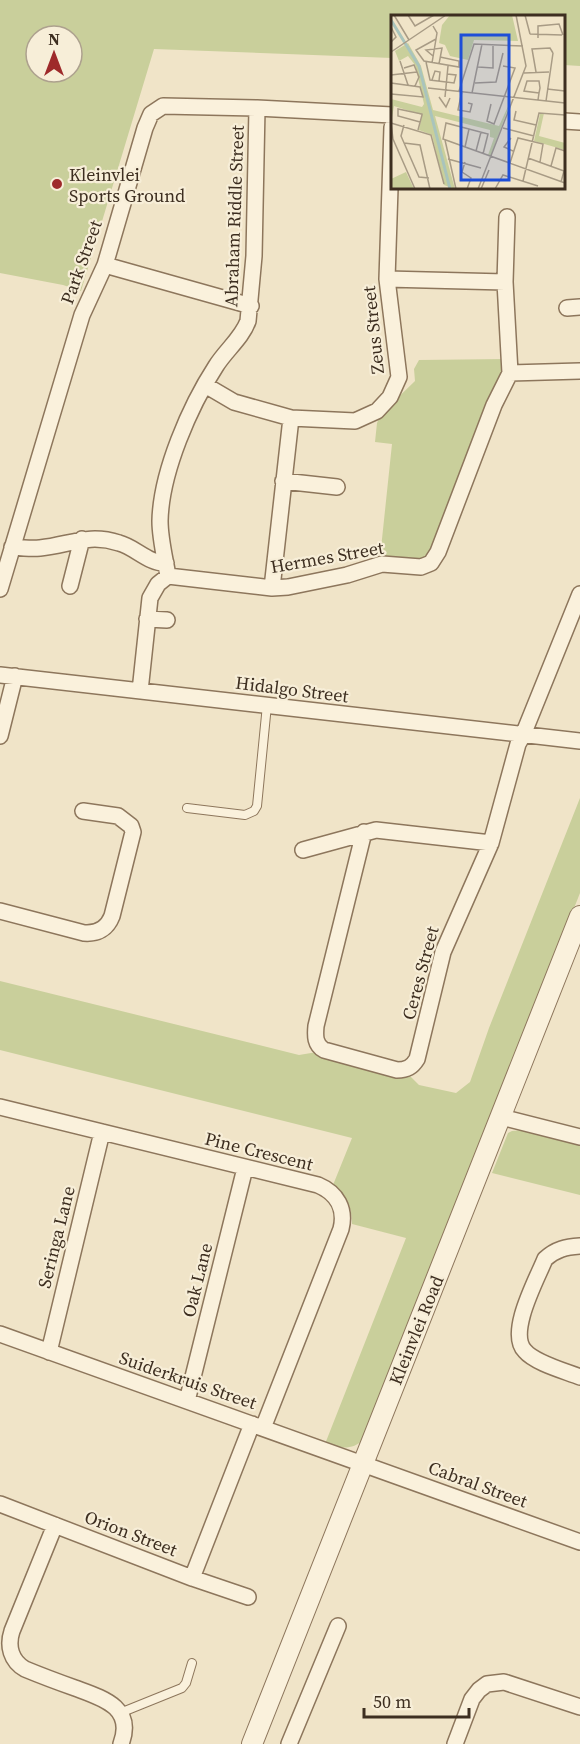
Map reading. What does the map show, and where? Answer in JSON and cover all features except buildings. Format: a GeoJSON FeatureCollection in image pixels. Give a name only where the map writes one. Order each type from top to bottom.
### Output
{"type":"FeatureCollection","features":[{"type":"Feature","properties":{"kind":"street","name":"Park Street"},"geometry":{"type":"LineString","coordinates":[[0,589],[82,315],[105,264],[145,128],[154,111],[163,106],[174,106],[391,116]]}},
{"type":"Feature","properties":{"kind":"street","name":"Abraham Riddle Street"},"geometry":{"type":"LineString","coordinates":[[167,570],[160,524],[165,485],[189,414],[217,364],[244,330],[248,321],[254,256],[257,108]]}},
{"type":"Feature","properties":{"kind":"street"},"geometry":{"type":"LineString","coordinates":[[565,121],[580,122]]}},
{"type":"Feature","properties":{"kind":"street","name":"Zeus Street"},"geometry":{"type":"LineString","coordinates":[[205,385],[234,402],[291,418],[356,421],[377,411],[390,397],[399,377],[387,279],[391,178]]}},
{"type":"Feature","properties":{"kind":"street"},"geometry":{"type":"LineString","coordinates":[[507,217],[505,282],[510,373],[580,371]]}},
{"type":"Feature","properties":{"kind":"street"},"geometry":{"type":"LineString","coordinates":[[105,264],[250,306]]}},
{"type":"Feature","properties":{"kind":"street"},"geometry":{"type":"LineString","coordinates":[[387,279],[505,282]]}},
{"type":"Feature","properties":{"kind":"street","name":"Hermes Street"},"geometry":{"type":"LineString","coordinates":[[12,547],[42,548],[82,539],[118,542],[167,570],[272,588],[347,575],[382,564],[421,567],[431,563],[438,552],[494,405],[510,373]]}},
{"type":"Feature","properties":{"kind":"street"},"geometry":{"type":"LineString","coordinates":[[272,588],[291,418]]}},
{"type":"Feature","properties":{"kind":"street"},"geometry":{"type":"LineString","coordinates":[[283,481],[337,487]]}},
{"type":"Feature","properties":{"kind":"street"},"geometry":{"type":"LineString","coordinates":[[70,586],[82,539]]}},
{"type":"Feature","properties":{"kind":"street"},"geometry":{"type":"LineString","coordinates":[[140,691],[152,592],[167,570]]}},
{"type":"Feature","properties":{"kind":"street","name":"Ceres Street"},"geometry":{"type":"LineString","coordinates":[[364,832],[315,1037],[320,1048],[324,1050],[397,1070],[410,1068],[417,1059],[443,952],[491,843],[518,744],[580,594]]}},
{"type":"Feature","properties":{"kind":"street"},"geometry":{"type":"LineString","coordinates":[[147,619],[167,620]]}},
{"type":"Feature","properties":{"kind":"street"},"geometry":{"type":"LineString","coordinates":[[0,736],[8,676]]}},
{"type":"Feature","properties":{"kind":"street","name":"Hidalgo Street"},"geometry":{"type":"LineString","coordinates":[[8,676],[580,741]]}},
{"type":"Feature","properties":{"kind":"street"},"geometry":{"type":"LineString","coordinates":[[0,911],[84,933],[101,930],[109,923],[133,832],[131,826],[118,816],[83,811]]}},
{"type":"Feature","properties":{"kind":"street"},"geometry":{"type":"LineString","coordinates":[[303,849],[364,832],[384,830],[491,843]]}},
{"type":"Feature","properties":{"kind":"street","name":"Kleinvlei Road"},"geometry":{"type":"LineString","coordinates":[[252,1744],[580,916]]}},
{"type":"Feature","properties":{"kind":"street","name":"Pine Crescent"},"geometry":{"type":"LineString","coordinates":[[0,1107],[324,1188],[339,1202],[343,1215],[341,1230],[257,1426]]}},
{"type":"Feature","properties":{"kind":"street"},"geometry":{"type":"LineString","coordinates":[[501,1117],[580,1137]]}},
{"type":"Feature","properties":{"kind":"street","name":"Seringa Lane"},"geometry":{"type":"LineString","coordinates":[[49,1352],[102,1132]]}},
{"type":"Feature","properties":{"kind":"street","name":"Oak Lane"},"geometry":{"type":"LineString","coordinates":[[187,1401],[245,1168]]}},
{"type":"Feature","properties":{"kind":"street"},"geometry":{"type":"LineString","coordinates":[[580,1245],[552,1252],[545,1259],[522,1317],[519,1331],[520,1343],[524,1351],[535,1359],[580,1377]]}},
{"type":"Feature","properties":{"kind":"street","name":"Suiderkruis Street"},"geometry":{"type":"LineString","coordinates":[[0,1334],[363,1464]]}},
{"type":"Feature","properties":{"kind":"street"},"geometry":{"type":"LineString","coordinates":[[192,1578],[257,1426]]}},
{"type":"Feature","properties":{"kind":"street","name":"Cabral Street"},"geometry":{"type":"LineString","coordinates":[[363,1464],[580,1542]]}},
{"type":"Feature","properties":{"kind":"street","name":"Orion Street"},"geometry":{"type":"LineString","coordinates":[[0,1504],[192,1578],[248,1597]]}},
{"type":"Feature","properties":{"kind":"street"},"geometry":{"type":"LineString","coordinates":[[56,1525],[12,1631],[9,1640],[12,1655],[25,1669],[108,1700],[120,1713],[125,1727],[121,1744]]}},
{"type":"Feature","properties":{"kind":"street"},"geometry":{"type":"LineString","coordinates":[[288,1744],[338,1626]]}},
{"type":"Feature","properties":{"kind":"street"},"geometry":{"type":"LineString","coordinates":[[455,1744],[472,1700],[487,1684],[504,1682],[580,1707]]}},
{"type":"Feature","properties":{"kind":"lane"},"geometry":{"type":"LineString","coordinates":[[187,808],[244,814],[254,811],[257,806],[267,705]]}},
{"type":"Feature","properties":{"kind":"lane"},"geometry":{"type":"LineString","coordinates":[[120,1713],[182,1688],[186,1683],[192,1663]]}},
{"type":"Feature","properties":{"kind":"green space","name":"Kleinvlei Sports Ground"},"geometry":{"type":"Polygon","coordinates":[[[0,0],[580,0],[580,66],[565,65],[565,15],[391,15],[391,58],[154,49],[81,291],[63,285],[0,273],[0,0]]]}},
{"type":"Feature","properties":{"kind":"green space"},"geometry":{"type":"Polygon","coordinates":[[[506,359],[431,550],[420,561],[380,558],[392,444],[375,442],[377,423],[381,414],[415,381],[414,369],[419,360],[506,359]]]}},
{"type":"Feature","properties":{"kind":"green space"},"geometry":{"type":"Polygon","coordinates":[[[580,798],[580,893],[364,1439],[350,1447],[325,1444],[406,1238],[352,1224],[348,1202],[333,1185],[352,1138],[0,1050],[0,981],[299,1055],[317,1052],[409,1075],[419,1085],[456,1093],[470,1082],[580,798]]]}},
{"type":"Feature","properties":{"kind":"green space"},"geometry":{"type":"Polygon","coordinates":[[[524,1130],[580,1144],[580,1195],[492,1173],[508,1133],[524,1130]]]}},
{"type":"Feature","properties":{"kind":"place","name":"Kleinvlei Sports Ground"},"geometry":{"type":"Point","coordinates":[57,184]}}]}
